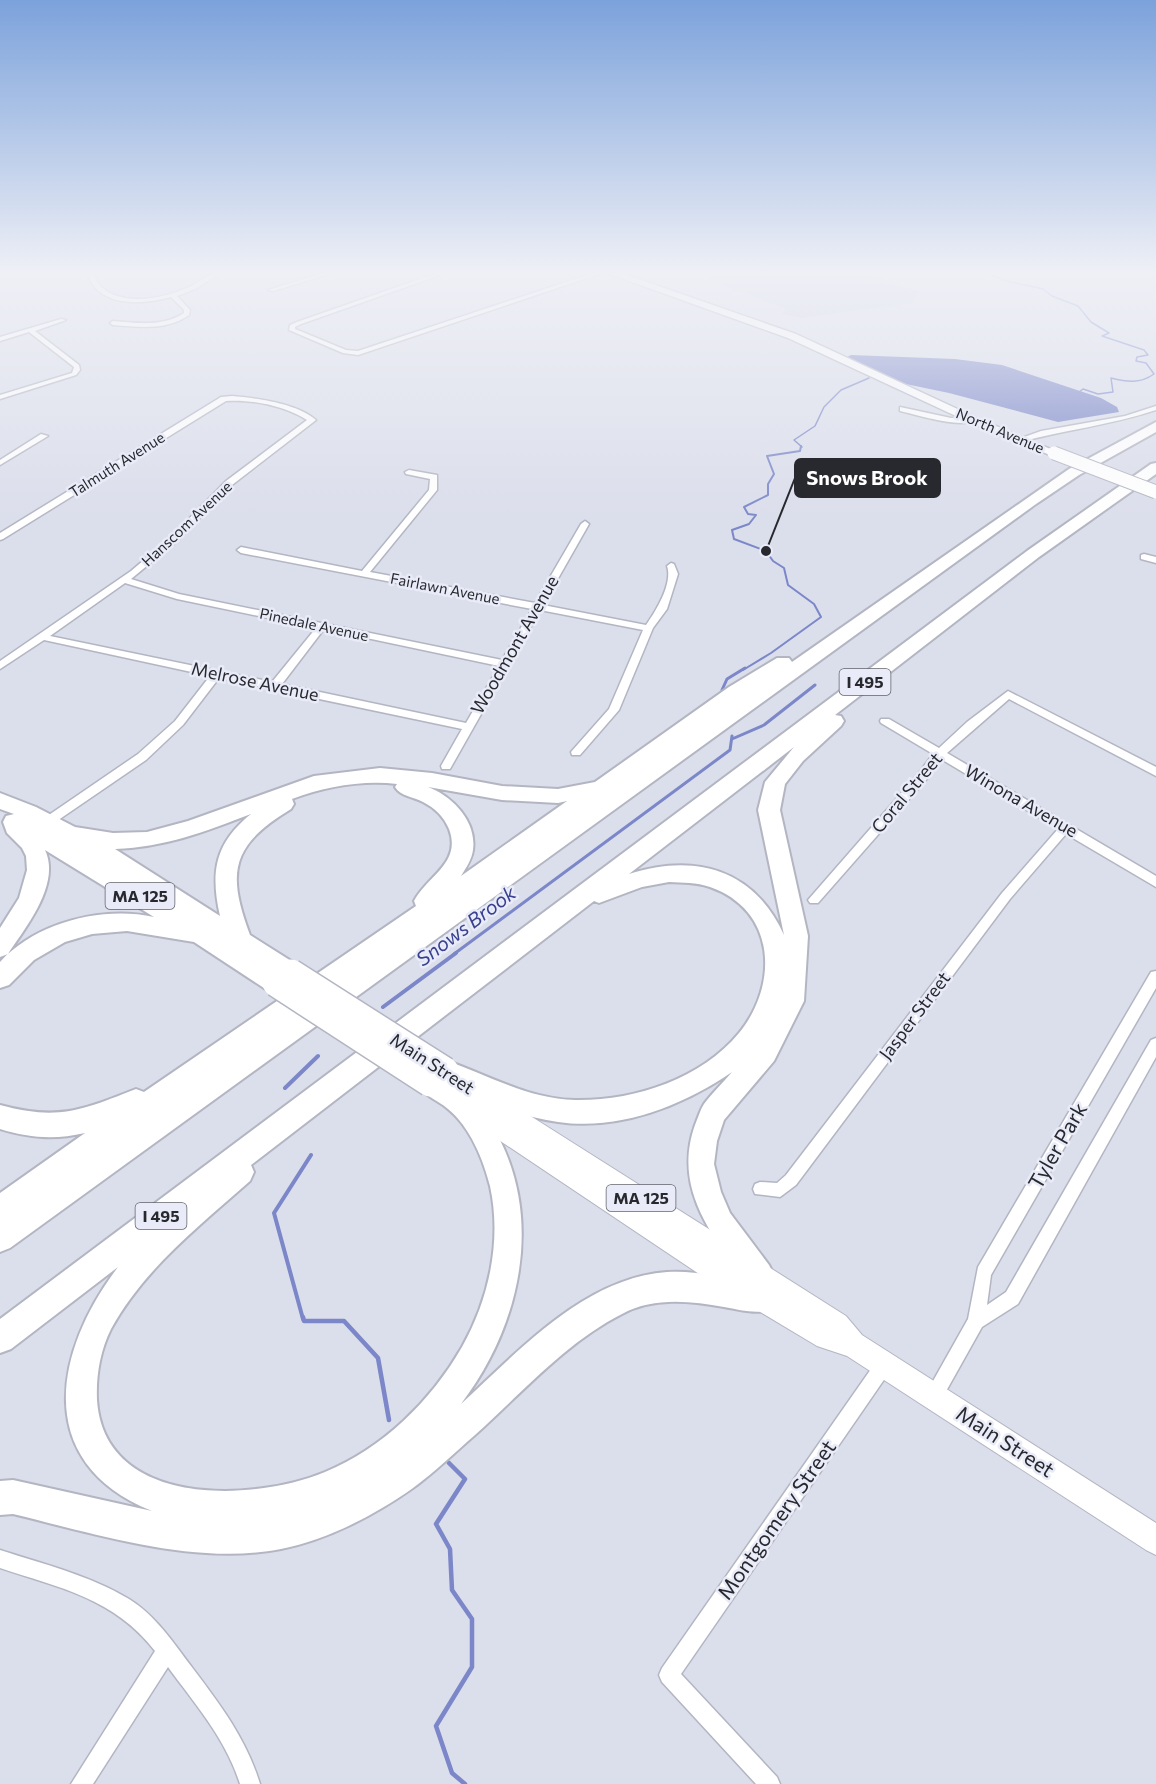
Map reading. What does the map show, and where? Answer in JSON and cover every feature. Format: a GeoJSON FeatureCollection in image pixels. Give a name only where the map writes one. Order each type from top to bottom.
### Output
{"type":"FeatureCollection","features":[{"type":"Feature","properties":{"kind":"highway","name":"I 495"},"geometry":{"type":"LineString","coordinates":[[0,1238],[1066,478],[1156,426]]}},
{"type":"Feature","properties":{"kind":"highway","name":"I 495"},"geometry":{"type":"LineString","coordinates":[[0,1338],[323,1095],[405,1029],[578,902],[1080,518],[1156,467]]}},
{"type":"Feature","properties":{"kind":"highway"},"geometry":{"type":"LineString","coordinates":[[0,1210],[228,1047],[608,783],[736,691],[909,589]]}},
{"type":"Feature","properties":{"kind":"highway"},"geometry":{"type":"LineString","coordinates":[[0,1498],[13,1497],[169,1530],[229,1537],[280,1532],[329,1518],[399,1479],[479,1410],[539,1353],[589,1315],[629,1295],[666,1287],[715,1291],[760,1287],[720,1223],[707,1192],[700,1164],[702,1141],[713,1113],[765,1053],[792,1001],[796,936],[770,810],[775,782],[796,756],[927,634]]}},
{"type":"Feature","properties":{"kind":"highway"},"geometry":{"type":"LineString","coordinates":[[70,834],[113,841],[147,840],[192,828],[314,783],[380,775],[432,780],[502,793],[558,796],[608,783]]}},
{"type":"Feature","properties":{"kind":"highway"},"geometry":{"type":"LineString","coordinates":[[240,938],[229,913],[226,878],[228,857],[247,828],[263,815],[290,801],[317,792],[350,787],[401,786],[424,792],[443,802],[455,816],[463,841],[460,858],[438,889],[383,940]]}},
{"type":"Feature","properties":{"kind":"highway"},"geometry":{"type":"LineString","coordinates":[[0,947],[31,898],[38,875],[32,845],[1,811]]}},
{"type":"Feature","properties":{"kind":"highway","name":"Main Street"},"geometry":{"type":"LineString","coordinates":[[1,811],[47,822],[70,834],[240,938],[284,978]]}},
{"type":"Feature","properties":{"kind":"highway","name":"Main Street"},"geometry":{"type":"LineString","coordinates":[[1,811],[201,936],[284,978],[437,1077],[463,1104]]}},
{"type":"Feature","properties":{"kind":"highway"},"geometry":{"type":"LineString","coordinates":[[437,1077],[522,1103],[574,1112],[635,1107],[687,1089],[741,1049],[764,1017],[776,986],[778,955],[773,931],[761,911],[744,894],[721,880],[696,874],[670,874],[637,880],[578,902]]}},
{"type":"Feature","properties":{"kind":"highway"},"geometry":{"type":"LineString","coordinates":[[0,978],[7,969],[35,947],[72,930],[107,922],[130,922],[201,936]]}},
{"type":"Feature","properties":{"kind":"highway"},"geometry":{"type":"LineString","coordinates":[[0,1117],[26,1126],[90,1122],[136,1102],[228,1047]]}},
{"type":"Feature","properties":{"kind":"highway"},"geometry":{"type":"LineString","coordinates":[[323,1095],[143,1261],[112,1300],[96,1328],[85,1357],[82,1377],[82,1410],[100,1456],[111,1470],[138,1489],[173,1502],[218,1509],[270,1505],[322,1489],[372,1464],[419,1428],[436,1410],[461,1376],[495,1312],[507,1261],[508,1211],[500,1169],[489,1144],[463,1104]]}},
{"type":"Feature","properties":{"kind":"main road","name":"North Avenue"},"geometry":{"type":"LineString","coordinates":[[837,356],[1020,440],[1156,492]]}},
{"type":"Feature","properties":{"kind":"main road","name":"Main Street"},"geometry":{"type":"LineString","coordinates":[[437,1077],[760,1287],[826,1337],[853,1344],[1156,1540]]}},
{"type":"Feature","properties":{"kind":"main road","name":"Main Street"},"geometry":{"type":"LineString","coordinates":[[463,1104],[760,1287]]}},
{"type":"Feature","properties":{"kind":"street"},"geometry":{"type":"LineString","coordinates":[[0,397],[74,374],[77,366],[64,356]]}},
{"type":"Feature","properties":{"kind":"street","name":"Talmuth Avenue"},"geometry":{"type":"LineString","coordinates":[[0,537],[222,400],[235,397],[301,413],[312,420]]}},
{"type":"Feature","properties":{"kind":"street"},"geometry":{"type":"LineString","coordinates":[[1020,440],[1041,433],[1126,418],[1156,408]]}},
{"type":"Feature","properties":{"kind":"street"},"geometry":{"type":"LineString","coordinates":[[903,409],[951,420],[973,420]]}},
{"type":"Feature","properties":{"kind":"street","name":"Hanscom Avenue"},"geometry":{"type":"LineString","coordinates":[[0,666],[125,580],[174,539],[233,480],[312,420]]}},
{"type":"Feature","properties":{"kind":"street"},"geometry":{"type":"LineString","coordinates":[[0,464],[44,436]]}},
{"type":"Feature","properties":{"kind":"street"},"geometry":{"type":"LineString","coordinates":[[364,574],[433,490],[434,477],[409,472]]}},
{"type":"Feature","properties":{"kind":"street","name":"Woodmont Avenue"},"geometry":{"type":"LineString","coordinates":[[446,766],[585,524]]}},
{"type":"Feature","properties":{"kind":"street","name":"Fairlawn Avenue"},"geometry":{"type":"LineString","coordinates":[[241,550],[648,628]]}},
{"type":"Feature","properties":{"kind":"street"},"geometry":{"type":"LineString","coordinates":[[1144,557],[1156,560]]}},
{"type":"Feature","properties":{"kind":"street"},"geometry":{"type":"LineString","coordinates":[[576,752],[614,710],[648,628],[662,609],[674,574],[671,566]]}},
{"type":"Feature","properties":{"kind":"street","name":"Pinedale Avenue"},"geometry":{"type":"LineString","coordinates":[[125,580],[177,597],[505,664]]}},
{"type":"Feature","properties":{"kind":"street"},"geometry":{"type":"LineString","coordinates":[[275,686],[322,626]]}},
{"type":"Feature","properties":{"kind":"street","name":"Melrose Avenue"},"geometry":{"type":"LineString","coordinates":[[42,637],[468,727]]}},
{"type":"Feature","properties":{"kind":"street"},"geometry":{"type":"LineString","coordinates":[[47,822],[142,757],[179,723],[217,674]]}},
{"type":"Feature","properties":{"kind":"street","name":"Coral Street"},"geometry":{"type":"LineString","coordinates":[[814,900],[922,777],[939,754],[1008,694],[1156,772]]}},
{"type":"Feature","properties":{"kind":"street","name":"Winona Avenue"},"geometry":{"type":"LineString","coordinates":[[885,722],[1156,882]]}},
{"type":"Feature","properties":{"kind":"street","name":"Jasper Street"},"geometry":{"type":"LineString","coordinates":[[760,1189],[780,1190],[791,1180],[1006,896],[1065,828]]}},
{"type":"Feature","properties":{"kind":"street","name":"Tyler Park"},"geometry":{"type":"LineString","coordinates":[[934,1396],[976,1321],[984,1273],[1156,976]]}},
{"type":"Feature","properties":{"kind":"street","name":"Tyler Park"},"geometry":{"type":"LineString","coordinates":[[976,1321],[1012,1298],[1156,1044]]}},
{"type":"Feature","properties":{"kind":"street","name":"Montgomery Street"},"geometry":{"type":"LineString","coordinates":[[770,1784],[669,1676],[884,1365]]}},
{"type":"Feature","properties":{"kind":"street"},"geometry":{"type":"LineString","coordinates":[[0,1559],[113,1601],[145,1623],[227,1732],[250,1784]]}},
{"type":"Feature","properties":{"kind":"street"},"geometry":{"type":"LineString","coordinates":[[81,1784],[167,1650]]}},
{"type":"Feature","properties":{"kind":"water"},"geometry":{"type":"Polygon","coordinates":[[[884,356],[955,359],[1002,365],[1101,398],[1117,407],[1119,412],[1058,422],[949,393],[901,383],[845,358],[884,356]]]}},
{"type":"Feature","properties":{"kind":"waterway","name":"Snows Brook"},"geometry":{"type":"LineString","coordinates":[[1079,392],[1083,389],[1098,394],[1113,392],[1111,378],[1133,381],[1154,374],[1146,363],[1136,361],[1137,357],[1141,356]]}},
{"type":"Feature","properties":{"kind":"waterway","name":"Snows Brook"},"geometry":{"type":"LineString","coordinates":[[801,446],[794,440],[815,426],[824,407],[841,390],[869,378]]}},
{"type":"Feature","properties":{"kind":"waterway","name":"Snows Brook"},"geometry":{"type":"LineString","coordinates":[[743,670],[821,617],[814,604],[788,585],[784,568],[773,561],[766,551],[734,539],[732,530],[749,524],[756,515],[748,514],[744,507],[768,495],[768,484],[774,474],[767,456],[800,451],[801,446]]}},
{"type":"Feature","properties":{"kind":"waterway","name":"Snows Brook"},"geometry":{"type":"LineString","coordinates":[[722,690],[727,679],[745,668]]}},
{"type":"Feature","properties":{"kind":"waterway"},"geometry":{"type":"LineString","coordinates":[[732,739],[764,725],[815,685]]}},
{"type":"Feature","properties":{"kind":"waterway","name":"Snows Brook"},"geometry":{"type":"LineString","coordinates":[[454,954],[730,750],[732,736]]}},
{"type":"Feature","properties":{"kind":"waterway","name":"Snows Brook"},"geometry":{"type":"LineString","coordinates":[[383,1007],[456,953]]}},
{"type":"Feature","properties":{"kind":"waterway","name":"Snows Brook"},"geometry":{"type":"LineString","coordinates":[[285,1088],[318,1056]]}},
{"type":"Feature","properties":{"kind":"waterway","name":"Snows Brook"},"geometry":{"type":"LineString","coordinates":[[303,1319],[274,1213],[311,1155]]}},
{"type":"Feature","properties":{"kind":"waterway","name":"Snows Brook"},"geometry":{"type":"LineString","coordinates":[[303,1317],[304,1321],[344,1321],[378,1358],[389,1420]]}},
{"type":"Feature","properties":{"kind":"waterway","name":"Snows Brook"},"geometry":{"type":"LineString","coordinates":[[449,1463],[465,1479],[436,1524],[450,1549],[452,1590],[472,1619],[472,1667],[436,1726],[452,1773],[465,1784]]}},
{"type":"Feature","properties":{"kind":"place","name":"Snows Brook"},"geometry":{"type":"Point","coordinates":[766,551]}}]}
